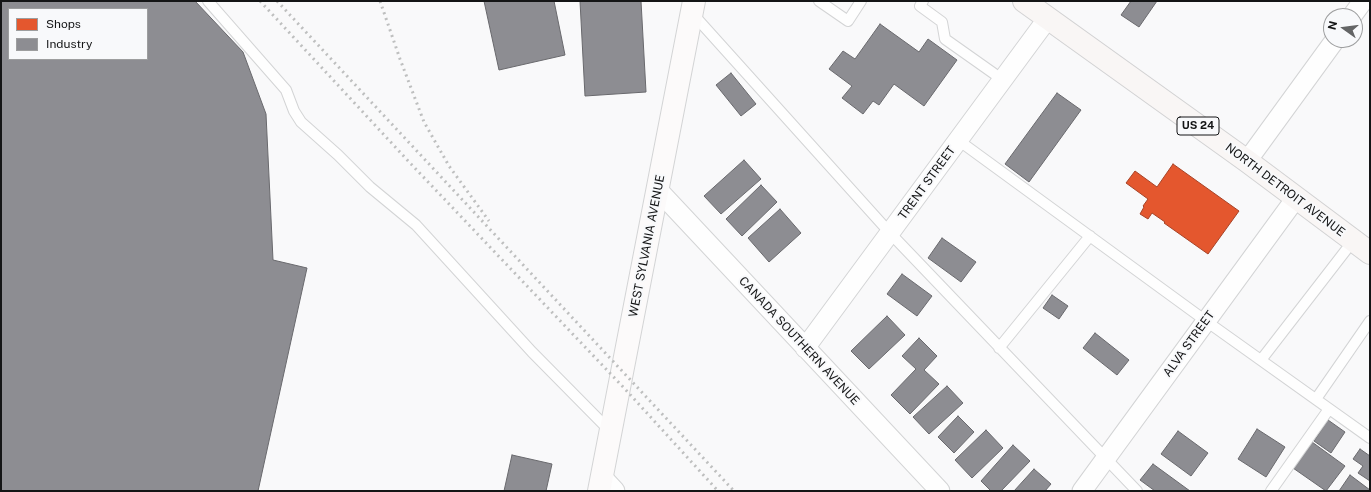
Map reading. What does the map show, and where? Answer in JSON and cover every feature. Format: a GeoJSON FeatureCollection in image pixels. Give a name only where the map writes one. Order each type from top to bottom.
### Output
{"type":"FeatureCollection","features":[{"type":"Feature","properties":{"kind":"main road","name":"NORTH DETROIT AVENUE"},"geometry":{"type":"LineString","coordinates":[[1024,1],[1247,161],[1362,247]]}},
{"type":"Feature","properties":{"kind":"main road","name":"WEST SYLVANIA AVENUE"},"geometry":{"type":"LineString","coordinates":[[605,486],[611,432],[693,7]]}},
{"type":"Feature","properties":{"kind":"street","name":"TRENT STREET"},"geometry":{"type":"LineString","coordinates":[[806,348],[1048,18]]}},
{"type":"Feature","properties":{"kind":"street"},"geometry":{"type":"LineString","coordinates":[[1247,161],[1329,48]]}},
{"type":"Feature","properties":{"kind":"street","name":"CANADA SOUTHERN AVENUE"},"geometry":{"type":"LineString","coordinates":[[658,190],[940,491]]}},
{"type":"Feature","properties":{"kind":"street","name":"ALVA STREET"},"geometry":{"type":"LineString","coordinates":[[1082,491],[1296,198]]}},
{"type":"Feature","properties":{"kind":"lane"},"geometry":{"type":"LineString","coordinates":[[208,1],[286,90],[294,111],[301,122],[338,155],[370,187],[416,225],[532,352],[611,432]]}},
{"type":"Feature","properties":{"kind":"lane"},"geometry":{"type":"LineString","coordinates":[[819,1],[848,21],[862,1]]}},
{"type":"Feature","properties":{"kind":"lane"},"geometry":{"type":"LineString","coordinates":[[923,1],[920,6],[942,22],[945,39],[1003,80]]}},
{"type":"Feature","properties":{"kind":"lane"},"geometry":{"type":"LineString","coordinates":[[693,7],[890,233],[1136,491]]}},
{"type":"Feature","properties":{"kind":"lane"},"geometry":{"type":"LineString","coordinates":[[958,140],[1206,321],[1370,438]]}},
{"type":"Feature","properties":{"kind":"lane"},"geometry":{"type":"LineString","coordinates":[[999,348],[1090,236]]}},
{"type":"Feature","properties":{"kind":"lane"},"geometry":{"type":"LineString","coordinates":[[1262,360],[1362,247]]}},
{"type":"Feature","properties":{"kind":"lane"},"geometry":{"type":"LineString","coordinates":[[1316,400],[1370,321]]}},
{"type":"Feature","properties":{"kind":"lane"},"geometry":{"type":"LineString","coordinates":[[1271,491],[1329,409]]}},
{"type":"Feature","properties":{"kind":"building: Shops"},"geometry":{"type":"Polygon","coordinates":[[[1173,164],[1239,211],[1208,254],[1152,213],[1148,219],[1140,214],[1148,199],[1126,183],[1135,171],[1157,187],[1173,164]]]}},
{"type":"Feature","properties":{"kind":"building: Industry"},"geometry":{"type":"Polygon","coordinates":[[[1,1],[195,1],[243,52],[266,114],[273,260],[307,268],[258,491],[1,491],[1,1]]]}},
{"type":"Feature","properties":{"kind":"building: Industry"},"geometry":{"type":"Polygon","coordinates":[[[484,1],[554,1],[565,55],[499,70],[484,1]]]}},
{"type":"Feature","properties":{"kind":"building: Industry"},"geometry":{"type":"Polygon","coordinates":[[[580,1],[641,1],[646,92],[585,96],[580,1]]]}},
{"type":"Feature","properties":{"kind":"building: Industry"},"geometry":{"type":"Polygon","coordinates":[[[1131,1],[1157,1],[1139,27],[1121,15],[1131,1]]]}},
{"type":"Feature","properties":{"kind":"building: Industry"},"geometry":{"type":"Polygon","coordinates":[[[880,24],[919,52],[928,39],[957,60],[924,106],[894,84],[879,105],[873,101],[863,114],[842,98],[852,86],[829,69],[843,51],[855,59],[880,24]]]}},
{"type":"Feature","properties":{"kind":"building: Industry"},"geometry":{"type":"Polygon","coordinates":[[[731,73],[756,104],[741,116],[716,85],[731,73]]]}},
{"type":"Feature","properties":{"kind":"building: Industry"},"geometry":{"type":"Polygon","coordinates":[[[1057,93],[1081,110],[1029,182],[1005,164],[1057,93]]]}},
{"type":"Feature","properties":{"kind":"building: Industry"},"geometry":{"type":"Polygon","coordinates":[[[744,160],[761,179],[721,214],[704,196],[744,160]]]}},
{"type":"Feature","properties":{"kind":"building: Industry"},"geometry":{"type":"Polygon","coordinates":[[[761,185],[777,202],[742,236],[726,219],[761,185]]]}},
{"type":"Feature","properties":{"kind":"building: Industry"},"geometry":{"type":"Polygon","coordinates":[[[780,209],[801,233],[769,262],[748,238],[780,209]]]}},
{"type":"Feature","properties":{"kind":"building: Industry"},"geometry":{"type":"Polygon","coordinates":[[[942,238],[976,262],[961,282],[928,258],[942,238]]]}},
{"type":"Feature","properties":{"kind":"building: Industry"},"geometry":{"type":"Polygon","coordinates":[[[902,274],[932,296],[917,316],[887,294],[902,274]]]}},
{"type":"Feature","properties":{"kind":"building: Industry"},"geometry":{"type":"Polygon","coordinates":[[[1052,295],[1068,306],[1059,319],[1043,308],[1052,295]]]}},
{"type":"Feature","properties":{"kind":"building: Industry"},"geometry":{"type":"Polygon","coordinates":[[[887,316],[905,335],[869,369],[851,351],[887,316]]]}},
{"type":"Feature","properties":{"kind":"building: Industry"},"geometry":{"type":"Polygon","coordinates":[[[1095,333],[1129,360],[1117,375],[1083,348],[1095,333]]]}},
{"type":"Feature","properties":{"kind":"building: Industry"},"geometry":{"type":"Polygon","coordinates":[[[919,338],[937,356],[924,370],[939,384],[910,414],[891,395],[916,369],[902,356],[919,338]]]}},
{"type":"Feature","properties":{"kind":"building: Industry"},"geometry":{"type":"Polygon","coordinates":[[[947,386],[963,403],[929,434],[913,417],[947,386]]]}},
{"type":"Feature","properties":{"kind":"building: Industry"},"geometry":{"type":"Polygon","coordinates":[[[958,416],[974,432],[954,453],[938,437],[958,416]]]}},
{"type":"Feature","properties":{"kind":"building: Industry"},"geometry":{"type":"Polygon","coordinates":[[[1328,420],[1345,432],[1331,453],[1314,441],[1328,420]]]}},
{"type":"Feature","properties":{"kind":"building: Industry"},"geometry":{"type":"Polygon","coordinates":[[[1257,429],[1285,447],[1266,477],[1238,459],[1257,429]]]}},
{"type":"Feature","properties":{"kind":"building: Industry"},"geometry":{"type":"Polygon","coordinates":[[[986,430],[1003,448],[972,478],[955,460],[986,430]]]}},
{"type":"Feature","properties":{"kind":"building: Industry"},"geometry":{"type":"Polygon","coordinates":[[[1178,431],[1208,453],[1191,476],[1161,454],[1178,431]]]}},
{"type":"Feature","properties":{"kind":"building: Industry"},"geometry":{"type":"Polygon","coordinates":[[[1312,442],[1345,466],[1326,491],[1293,468],[1312,442]]]}},
{"type":"Feature","properties":{"kind":"building: Industry"},"geometry":{"type":"Polygon","coordinates":[[[1013,445],[1030,461],[1001,491],[991,491],[981,481],[1013,445]]]}},
{"type":"Feature","properties":{"kind":"building: Industry"},"geometry":{"type":"Polygon","coordinates":[[[1360,449],[1370,456],[1370,481],[1358,473],[1363,466],[1353,459],[1360,449]]]}},
{"type":"Feature","properties":{"kind":"building: Industry"},"geometry":{"type":"Polygon","coordinates":[[[512,455],[552,464],[546,491],[504,491],[512,455]]]}},
{"type":"Feature","properties":{"kind":"building: Industry"},"geometry":{"type":"Polygon","coordinates":[[[1153,464],[1190,491],[1155,491],[1140,480],[1153,464]]]}},
{"type":"Feature","properties":{"kind":"building: Industry"},"geometry":{"type":"Polygon","coordinates":[[[1034,469],[1051,484],[1045,491],[1014,491],[1034,469]]]}},
{"type":"Feature","properties":{"kind":"building: Industry"},"geometry":{"type":"Polygon","coordinates":[[[1350,475],[1370,490],[1370,491],[1339,491],[1350,475]]]}},
{"type":"Feature","properties":{"kind":"railway"},"geometry":{"type":"LineString","coordinates":[[260,1],[411,164],[625,389],[718,491]]}},
{"type":"Feature","properties":{"kind":"railway"},"geometry":{"type":"LineString","coordinates":[[277,1],[734,491]]}},
{"type":"Feature","properties":{"kind":"railway"},"geometry":{"type":"LineString","coordinates":[[380,1],[424,122],[449,166],[489,221]]}}]}
